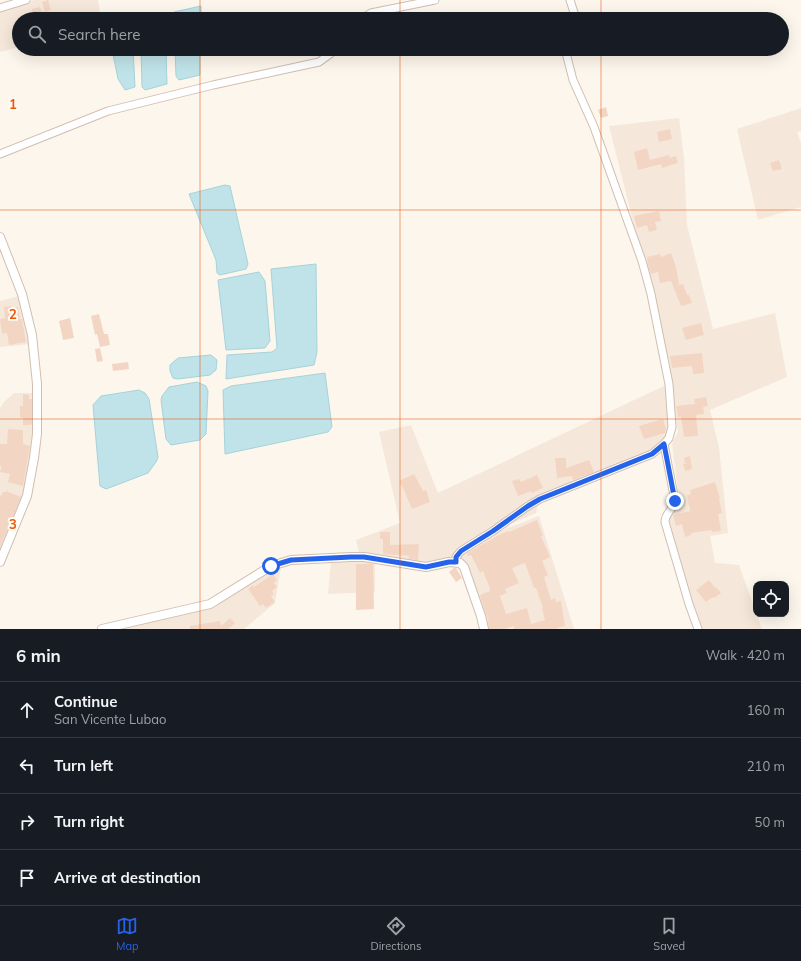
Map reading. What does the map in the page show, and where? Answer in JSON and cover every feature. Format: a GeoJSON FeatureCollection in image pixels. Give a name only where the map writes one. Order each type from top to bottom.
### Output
{"type":"FeatureCollection","features":[{"type":"Feature","properties":{"kind":"street"},"geometry":{"type":"LineString","coordinates":[[0,8],[26,0]]}},
{"type":"Feature","properties":{"kind":"street"},"geometry":{"type":"LineString","coordinates":[[376,12],[435,0]]}},
{"type":"Feature","properties":{"kind":"street"},"geometry":{"type":"LineString","coordinates":[[570,0],[574,12]]}},
{"type":"Feature","properties":{"kind":"street"},"geometry":{"type":"LineString","coordinates":[[0,154],[108,110],[213,84],[319,62],[327,56]]}},
{"type":"Feature","properties":{"kind":"street"},"geometry":{"type":"LineString","coordinates":[[456,562],[456,557],[461,551],[540,499],[652,454],[669,438],[672,427],[669,384],[651,294],[642,261],[594,127],[573,80],[567,56]]}},
{"type":"Feature","properties":{"kind":"street"},"geometry":{"type":"LineString","coordinates":[[0,237],[22,294],[32,335],[37,384],[37,419],[34,458],[27,496],[0,562]]}},
{"type":"Feature","properties":{"kind":"street"},"geometry":{"type":"LineString","coordinates":[[664,444],[675,501],[665,517],[665,522],[689,604],[698,629]]}},
{"type":"Feature","properties":{"kind":"street"},"geometry":{"type":"LineString","coordinates":[[102,629],[210,604],[271,566],[291,560],[358,557],[426,567],[456,562],[462,564],[481,616],[484,629]]}},
{"type":"Feature","properties":{"kind":"shaded area"},"geometry":{"type":"Polygon","coordinates":[[[34,0],[98,0],[100,12],[12,12],[12,49],[0,52],[0,10],[34,0]]]}},
{"type":"Feature","properties":{"kind":"shaded area"},"geometry":{"type":"Polygon","coordinates":[[[801,108],[801,131],[797,132],[801,143],[801,207],[758,220],[737,129],[801,108]]]}},
{"type":"Feature","properties":{"kind":"shaded area"},"geometry":{"type":"Polygon","coordinates":[[[679,118],[684,158],[687,225],[713,329],[775,313],[787,377],[710,410],[719,447],[728,533],[710,536],[715,563],[739,565],[753,604],[753,617],[758,617],[762,629],[701,629],[691,603],[668,518],[679,501],[672,443],[678,432],[670,384],[643,261],[609,126],[679,118]]]}},
{"type":"Feature","properties":{"kind":"shaded area"},"geometry":{"type":"Polygon","coordinates":[[[19,296],[31,344],[0,347],[0,301],[19,296]]]}},
{"type":"Feature","properties":{"kind":"shaded area"},"geometry":{"type":"Polygon","coordinates":[[[668,384],[675,432],[662,450],[539,497],[536,513],[495,531],[454,559],[423,565],[360,556],[356,540],[400,523],[379,432],[411,425],[438,493],[668,384]]]}},
{"type":"Feature","properties":{"kind":"shaded area"},"geometry":{"type":"Polygon","coordinates":[[[14,393],[34,393],[35,439],[27,497],[0,561],[0,408],[14,393]]]}},
{"type":"Feature","properties":{"kind":"shaded area"},"geometry":{"type":"Polygon","coordinates":[[[539,516],[574,629],[486,629],[483,612],[457,560],[461,550],[495,533],[539,516]]]}},
{"type":"Feature","properties":{"kind":"shaded area"},"geometry":{"type":"Polygon","coordinates":[[[375,560],[375,592],[328,594],[331,562],[375,560]]]}},
{"type":"Feature","properties":{"kind":"shaded area"},"geometry":{"type":"Polygon","coordinates":[[[281,568],[275,603],[244,629],[126,629],[212,607],[271,570],[281,568]]]}},
{"type":"Feature","properties":{"kind":"water"},"geometry":{"type":"Polygon","coordinates":[[[201,6],[201,12],[174,12],[201,6]]]}},
{"type":"Feature","properties":{"kind":"water"},"geometry":{"type":"Polygon","coordinates":[[[113,56],[133,56],[135,87],[125,90],[118,79],[113,56]]]}},
{"type":"Feature","properties":{"kind":"water"},"geometry":{"type":"Polygon","coordinates":[[[141,56],[166,56],[167,84],[145,90],[142,87],[141,56]]]}},
{"type":"Feature","properties":{"kind":"water"},"geometry":{"type":"Polygon","coordinates":[[[175,56],[200,56],[200,75],[179,80],[176,76],[175,56]]]}},
{"type":"Feature","properties":{"kind":"water"},"geometry":{"type":"Polygon","coordinates":[[[225,185],[230,186],[248,264],[246,269],[220,275],[217,273],[216,260],[189,194],[225,185]]]}},
{"type":"Feature","properties":{"kind":"water"},"geometry":{"type":"Polygon","coordinates":[[[316,264],[317,352],[314,365],[226,379],[227,355],[272,352],[277,348],[271,269],[316,264]]]}},
{"type":"Feature","properties":{"kind":"water"},"geometry":{"type":"Polygon","coordinates":[[[259,272],[265,281],[270,341],[265,348],[226,350],[218,280],[259,272]]]}},
{"type":"Feature","properties":{"kind":"water"},"geometry":{"type":"Polygon","coordinates":[[[211,355],[217,360],[216,370],[210,375],[178,379],[173,378],[170,371],[170,365],[178,358],[211,355]]]}},
{"type":"Feature","properties":{"kind":"water"},"geometry":{"type":"Polygon","coordinates":[[[325,373],[332,427],[328,432],[225,454],[223,390],[231,386],[325,373]]]}},
{"type":"Feature","properties":{"kind":"water"},"geometry":{"type":"Polygon","coordinates":[[[197,382],[206,386],[208,391],[206,434],[200,440],[171,445],[166,439],[161,400],[162,396],[169,387],[197,382]]]}},
{"type":"Feature","properties":{"kind":"water"},"geometry":{"type":"Polygon","coordinates":[[[139,390],[145,393],[149,399],[158,457],[148,473],[106,489],[100,486],[93,405],[101,396],[139,390]]]}},
{"type":"Feature","properties":{"kind":"building"},"geometry":{"type":"Polygon","coordinates":[[[48,0],[51,10],[45,12],[42,2],[48,0]]]}},
{"type":"Feature","properties":{"kind":"building"},"geometry":{"type":"Polygon","coordinates":[[[40,7],[42,12],[33,12],[32,9],[40,7]]]}},
{"type":"Feature","properties":{"kind":"building"},"geometry":{"type":"Polygon","coordinates":[[[606,107],[608,116],[601,118],[598,110],[606,107]]]}},
{"type":"Feature","properties":{"kind":"building"},"geometry":{"type":"Polygon","coordinates":[[[670,129],[672,139],[659,142],[657,132],[670,129]]]}},
{"type":"Feature","properties":{"kind":"building"},"geometry":{"type":"Polygon","coordinates":[[[647,148],[650,160],[669,155],[670,158],[676,156],[678,163],[662,168],[661,164],[638,170],[634,152],[647,148]]]}},
{"type":"Feature","properties":{"kind":"building"},"geometry":{"type":"Polygon","coordinates":[[[779,160],[782,169],[773,171],[770,163],[779,160]]]}},
{"type":"Feature","properties":{"kind":"building"},"geometry":{"type":"Polygon","coordinates":[[[659,211],[661,221],[655,222],[657,230],[649,232],[647,225],[637,228],[634,216],[659,211]]]}},
{"type":"Feature","properties":{"kind":"building"},"geometry":{"type":"Polygon","coordinates":[[[671,253],[676,267],[679,285],[683,284],[692,303],[681,306],[671,281],[660,283],[658,272],[651,274],[647,257],[660,254],[661,257],[671,253]]]}},
{"type":"Feature","properties":{"kind":"building"},"geometry":{"type":"Polygon","coordinates":[[[11,306],[11,308],[18,307],[20,319],[22,319],[26,342],[9,345],[7,333],[2,334],[0,319],[5,318],[4,307],[11,306]]]}},
{"type":"Feature","properties":{"kind":"building"},"geometry":{"type":"Polygon","coordinates":[[[99,314],[104,334],[108,334],[110,345],[100,347],[97,334],[95,335],[91,316],[99,314]]]}},
{"type":"Feature","properties":{"kind":"building"},"geometry":{"type":"Polygon","coordinates":[[[70,318],[74,338],[63,340],[59,321],[70,318]]]}},
{"type":"Feature","properties":{"kind":"building"},"geometry":{"type":"Polygon","coordinates":[[[701,323],[704,335],[686,340],[682,328],[701,323]]]}},
{"type":"Feature","properties":{"kind":"building"},"geometry":{"type":"Polygon","coordinates":[[[100,348],[103,361],[97,362],[95,349],[100,348]]]}},
{"type":"Feature","properties":{"kind":"building"},"geometry":{"type":"Polygon","coordinates":[[[702,353],[704,373],[693,374],[692,366],[672,368],[670,356],[702,353]]]}},
{"type":"Feature","properties":{"kind":"building"},"geometry":{"type":"Polygon","coordinates":[[[128,362],[129,369],[113,371],[112,364],[128,362]]]}},
{"type":"Feature","properties":{"kind":"building"},"geometry":{"type":"Polygon","coordinates":[[[23,394],[29,395],[29,399],[32,399],[32,424],[30,425],[23,425],[23,418],[20,417],[20,406],[23,406],[23,394]]]}},
{"type":"Feature","properties":{"kind":"building"},"geometry":{"type":"Polygon","coordinates":[[[706,397],[708,406],[703,407],[704,414],[696,415],[698,436],[684,437],[681,417],[678,417],[676,406],[695,404],[694,399],[706,397]]]}},
{"type":"Feature","properties":{"kind":"building"},"geometry":{"type":"Polygon","coordinates":[[[663,419],[666,429],[665,433],[644,439],[639,426],[663,419]]]}},
{"type":"Feature","properties":{"kind":"building"},"geometry":{"type":"Polygon","coordinates":[[[8,429],[23,430],[23,444],[30,446],[23,486],[8,482],[10,474],[0,472],[2,466],[0,466],[0,444],[7,444],[8,429]]]}},
{"type":"Feature","properties":{"kind":"building"},"geometry":{"type":"Polygon","coordinates":[[[690,456],[692,469],[685,471],[683,464],[685,463],[684,458],[690,456]]]}},
{"type":"Feature","properties":{"kind":"building"},"geometry":{"type":"Polygon","coordinates":[[[555,458],[566,458],[566,468],[589,460],[594,472],[573,480],[572,476],[557,478],[555,458]]]}},
{"type":"Feature","properties":{"kind":"building"},"geometry":{"type":"Polygon","coordinates":[[[414,474],[423,491],[426,490],[430,502],[412,509],[399,481],[414,474]]]}},
{"type":"Feature","properties":{"kind":"building"},"geometry":{"type":"Polygon","coordinates":[[[537,475],[543,488],[532,493],[531,491],[518,496],[512,481],[519,479],[521,482],[537,475]]]}},
{"type":"Feature","properties":{"kind":"building"},"geometry":{"type":"Polygon","coordinates":[[[715,482],[720,498],[722,513],[718,514],[721,531],[712,532],[711,530],[691,533],[691,535],[685,537],[682,524],[676,526],[673,515],[690,511],[687,495],[691,494],[690,490],[715,482]]]}},
{"type":"Feature","properties":{"kind":"building"},"geometry":{"type":"Polygon","coordinates":[[[6,491],[21,497],[0,547],[0,495],[1,496],[3,492],[6,491]]]}},
{"type":"Feature","properties":{"kind":"building"},"geometry":{"type":"Polygon","coordinates":[[[537,520],[543,536],[541,536],[550,557],[542,561],[548,575],[544,577],[551,600],[555,598],[556,602],[561,601],[565,626],[557,629],[514,629],[514,626],[504,629],[489,629],[488,620],[480,595],[490,591],[489,586],[483,571],[480,573],[471,555],[468,556],[467,553],[499,535],[508,531],[509,532],[537,520]],[[525,563],[512,568],[519,583],[505,589],[507,593],[500,596],[506,614],[527,608],[531,624],[545,620],[543,608],[536,588],[534,588],[525,563]]]}},
{"type":"Feature","properties":{"kind":"building"},"geometry":{"type":"Polygon","coordinates":[[[380,532],[390,532],[390,545],[419,544],[418,560],[409,559],[409,556],[383,554],[383,539],[380,539],[380,532]]]}},
{"type":"Feature","properties":{"kind":"building"},"geometry":{"type":"Polygon","coordinates":[[[356,564],[373,564],[374,609],[356,610],[356,564]]]}},
{"type":"Feature","properties":{"kind":"building"},"geometry":{"type":"Polygon","coordinates":[[[456,568],[462,578],[456,582],[449,572],[456,568]]]}},
{"type":"Feature","properties":{"kind":"building"},"geometry":{"type":"Polygon","coordinates":[[[273,574],[277,580],[274,583],[277,587],[272,591],[274,594],[271,596],[275,602],[266,608],[263,604],[260,606],[248,589],[253,585],[254,587],[273,574]]]}},
{"type":"Feature","properties":{"kind":"building"},"geometry":{"type":"Polygon","coordinates":[[[709,580],[721,593],[706,602],[696,590],[709,580]]]}},
{"type":"Feature","properties":{"kind":"building"},"geometry":{"type":"Polygon","coordinates":[[[230,618],[235,623],[228,629],[190,629],[190,626],[220,621],[221,626],[230,618]]]}},
{"type":"Feature","properties":{"kind":"route"},"geometry":{"type":"LineString","coordinates":[[271,566],[280,562],[291,560],[351,557],[364,557],[426,567],[456,562],[456,557],[461,551],[540,499],[652,454],[664,444],[675,501]]}}]}
